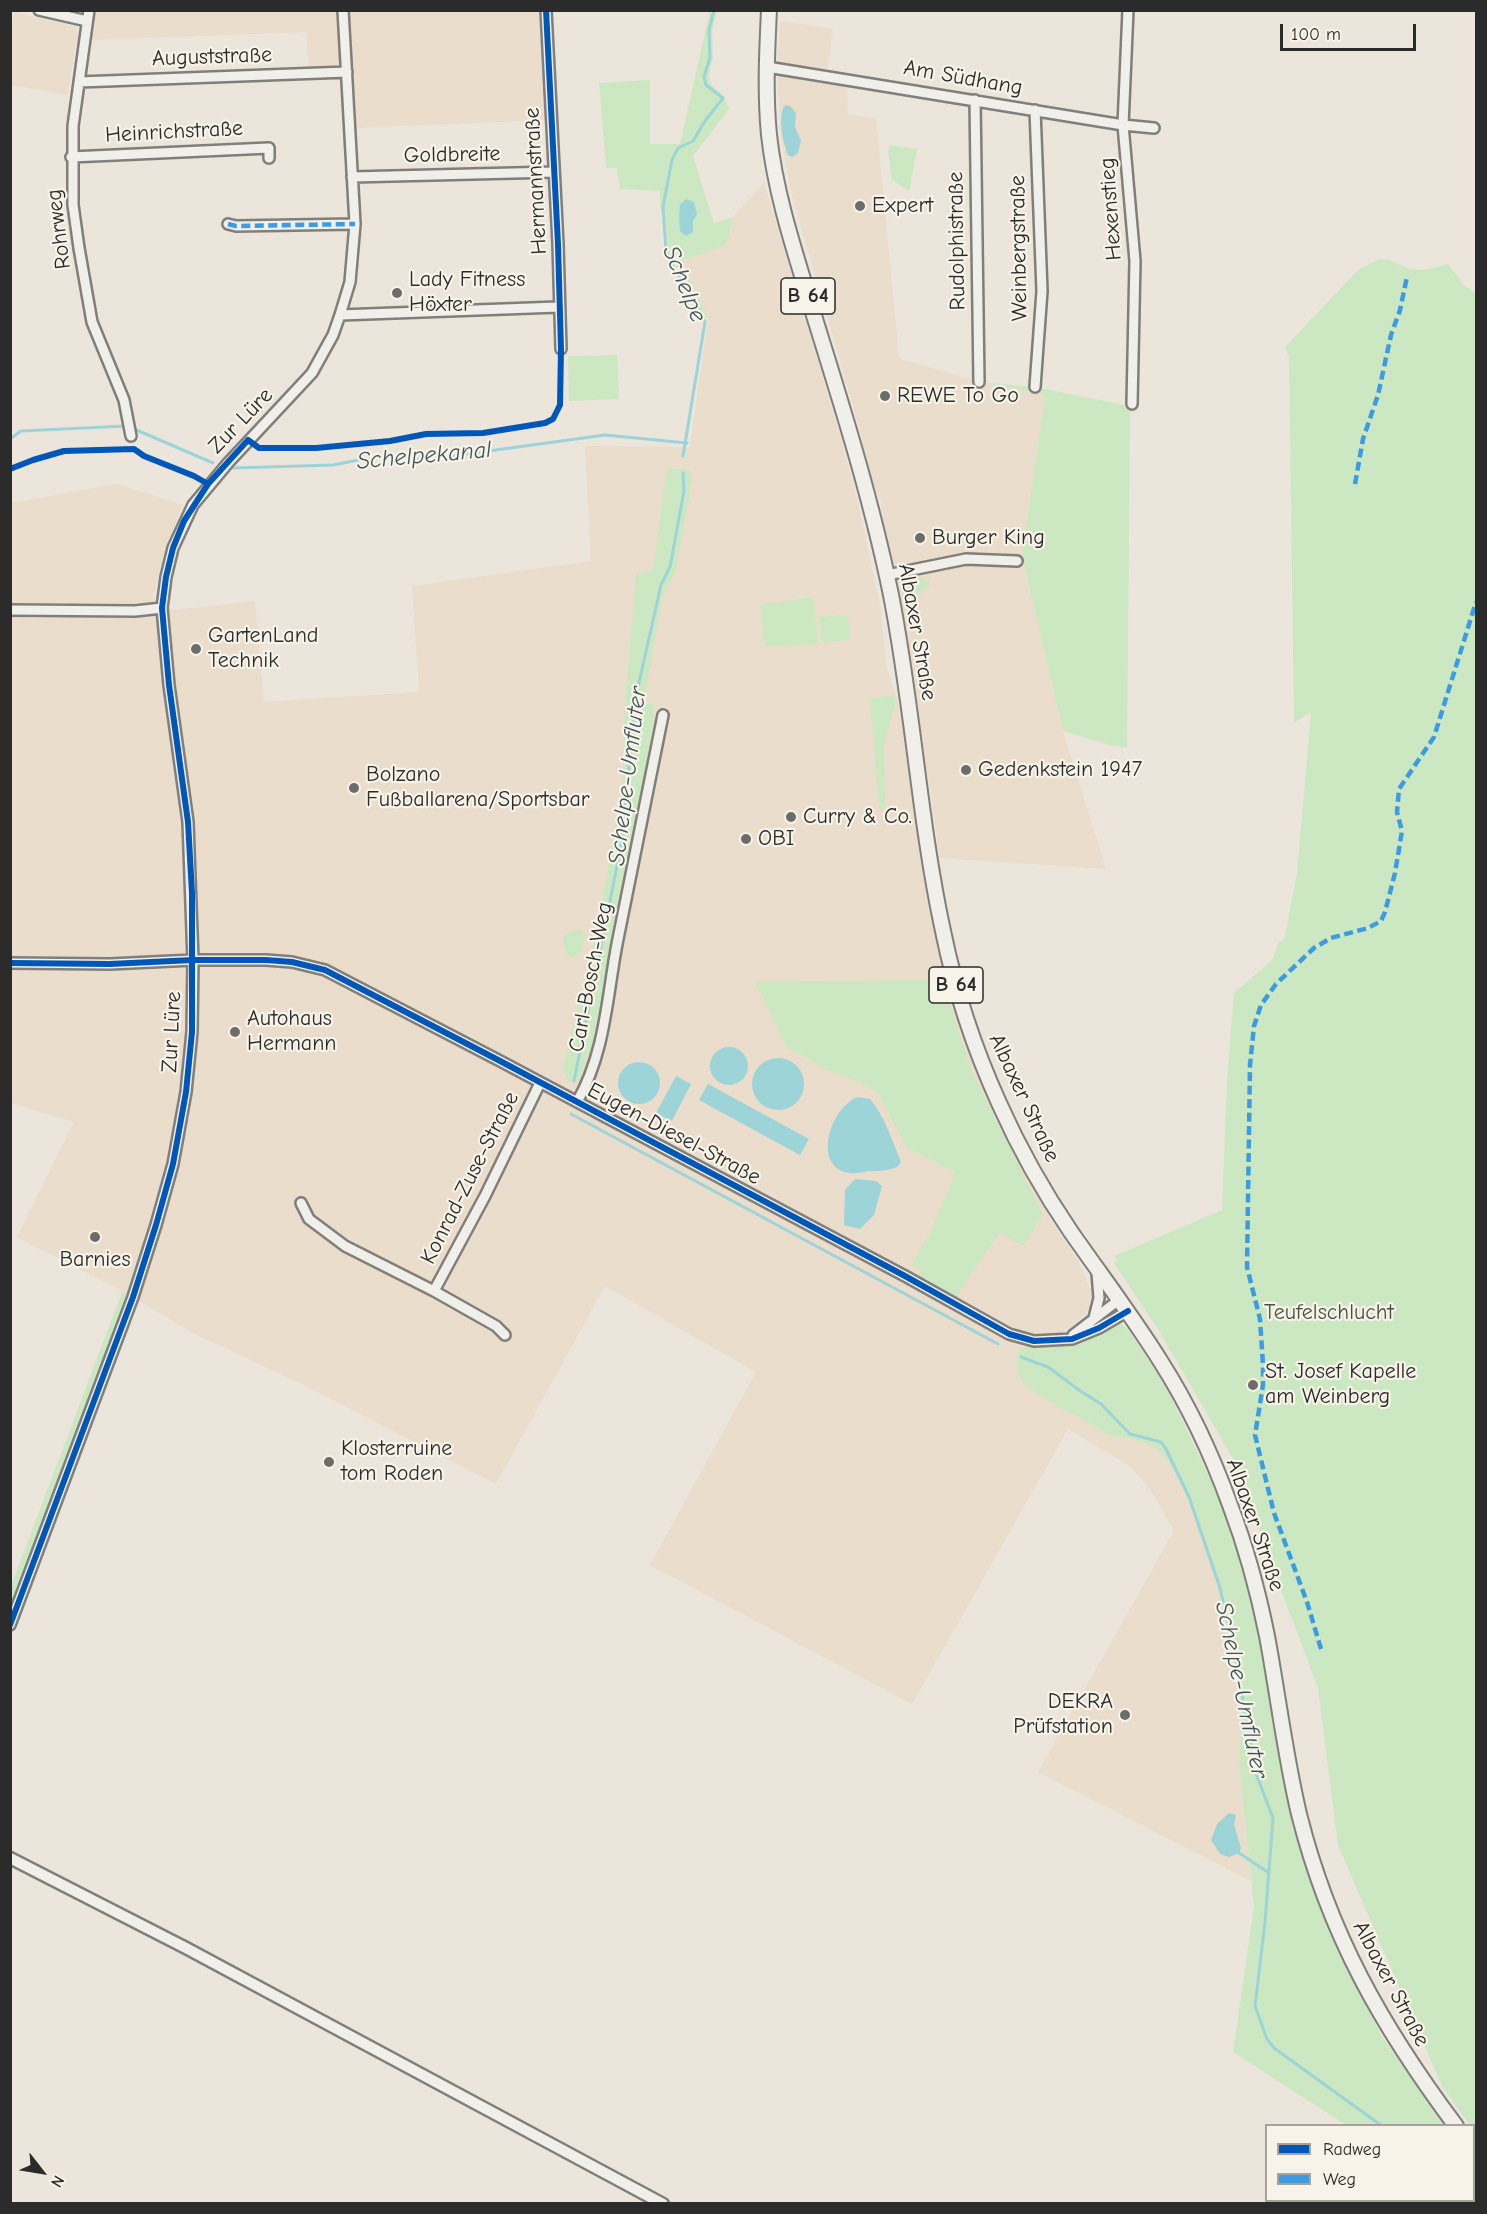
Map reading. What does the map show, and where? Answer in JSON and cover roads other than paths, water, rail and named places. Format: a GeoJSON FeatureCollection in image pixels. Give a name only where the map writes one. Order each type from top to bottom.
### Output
{"type":"FeatureCollection","features":[{"type":"Feature","properties":{"kind":"main road","name":"Albaxer Straße"},"geometry":{"type":"LineString","coordinates":[[769,10],[766,67],[770,137],[780,194],[798,262],[857,457],[887,575],[942,931],[961,1000],[984,1069],[1014,1135],[1049,1198],[1124,1305],[1182,1397],[1230,1502],[1258,1593],[1299,1815],[1338,1933],[1387,2026],[1419,2076],[1455,2124]]}},
{"type":"Feature","properties":{"kind":"street"},"geometry":{"type":"LineString","coordinates":[[39,10],[87,21]]}},
{"type":"Feature","properties":{"kind":"street","name":"Rohrweg"},"geometry":{"type":"LineString","coordinates":[[89,10],[74,114],[71,157],[73,205],[92,322],[124,400],[131,436]]}},
{"type":"Feature","properties":{"kind":"street","name":"Zur Lüre"},"geometry":{"type":"LineString","coordinates":[[10,1625],[133,1297],[173,1164],[186,1092],[192,1032],[194,960],[188,822],[169,685],[162,608],[166,577],[174,548],[193,505],[228,463],[312,373],[333,335],[351,282],[355,224],[343,10]]}},
{"type":"Feature","properties":{"kind":"street","name":"Hermannstraße"},"geometry":{"type":"LineString","coordinates":[[546,10],[561,349]]}},
{"type":"Feature","properties":{"kind":"street","name":"Hexenstieg"},"geometry":{"type":"LineString","coordinates":[[1128,10],[1124,125],[1135,261],[1132,404]]}},
{"type":"Feature","properties":{"kind":"street","name":"Am Südhang"},"geometry":{"type":"LineString","coordinates":[[766,67],[1154,128]]}},
{"type":"Feature","properties":{"kind":"street","name":"Auguststraße"},"geometry":{"type":"LineString","coordinates":[[79,82],[347,72]]}},
{"type":"Feature","properties":{"kind":"street","name":"Rudolphistraße"},"geometry":{"type":"LineString","coordinates":[[975,100],[979,382]]}},
{"type":"Feature","properties":{"kind":"street","name":"Weinbergstraße"},"geometry":{"type":"LineString","coordinates":[[1035,110],[1042,291],[1035,387]]}},
{"type":"Feature","properties":{"kind":"street","name":"Heinrichstraße"},"geometry":{"type":"LineString","coordinates":[[71,157],[269,147],[269,158]]}},
{"type":"Feature","properties":{"kind":"street","name":"Goldbreite"},"geometry":{"type":"LineString","coordinates":[[352,177],[554,172]]}},
{"type":"Feature","properties":{"kind":"street"},"geometry":{"type":"LineString","coordinates":[[228,224],[236,226],[355,224]]}},
{"type":"Feature","properties":{"kind":"street"},"geometry":{"type":"LineString","coordinates":[[340,315],[558,307]]}},
{"type":"Feature","properties":{"kind":"street"},"geometry":{"type":"LineString","coordinates":[[887,575],[966,559],[1017,561]]}},
{"type":"Feature","properties":{"kind":"street"},"geometry":{"type":"LineString","coordinates":[[10,610],[135,611],[162,608]]}},
{"type":"Feature","properties":{"kind":"street","name":"Carl-Bosch-Weg"},"geometry":{"type":"LineString","coordinates":[[577,1102],[591,1075],[602,1034],[617,944],[663,715]]}},
{"type":"Feature","properties":{"kind":"street","name":"Eugen-Diesel-Straße"},"geometry":{"type":"LineString","coordinates":[[10,963],[110,964],[194,960],[292,962],[325,970],[905,1276],[1009,1334],[1034,1341],[1063,1340],[1084,1335],[1124,1305]]}},
{"type":"Feature","properties":{"kind":"street","name":"Konrad-Zuse-Straße"},"geometry":{"type":"LineString","coordinates":[[434,1291],[485,1196],[540,1083]]}},
{"type":"Feature","properties":{"kind":"street","name":"Konrad-Zuse-Straße"},"geometry":{"type":"LineString","coordinates":[[300,1203],[309,1219],[345,1246],[434,1291],[496,1326],[505,1335]]}},
{"type":"Feature","properties":{"kind":"street"},"geometry":{"type":"LineString","coordinates":[[1094,1319],[1099,1288],[1096,1268]]}},
{"type":"Feature","properties":{"kind":"street"},"geometry":{"type":"LineString","coordinates":[[1063,1340],[1094,1319],[1124,1305]]}},
{"type":"Feature","properties":{"kind":"street"},"geometry":{"type":"LineString","coordinates":[[10,1858],[186,1948],[663,2204]]}},
{"type":"Feature","properties":{"kind":"water"},"geometry":{"type":"Polygon","coordinates":[[[785,105],[790,106],[796,113],[795,127],[801,141],[798,153],[792,157],[788,155],[782,130],[781,116],[785,105]]]}},
{"type":"Feature","properties":{"kind":"water"},"geometry":{"type":"Polygon","coordinates":[[[686,199],[694,202],[697,214],[693,222],[693,232],[686,236],[680,231],[679,217],[680,204],[686,199]]]}},
{"type":"Feature","properties":{"kind":"water"},"geometry":{"type":"Polygon","coordinates":[[[729,1047],[742,1053],[748,1066],[742,1079],[729,1085],[716,1079],[710,1066],[716,1053],[729,1047]]]}},
{"type":"Feature","properties":{"kind":"water"},"geometry":{"type":"Polygon","coordinates":[[[778,1058],[788,1060],[796,1066],[802,1074],[804,1084],[802,1094],[796,1102],[788,1108],[778,1110],[768,1108],[760,1102],[754,1094],[752,1084],[754,1074],[760,1066],[768,1060],[778,1058]]]}},
{"type":"Feature","properties":{"kind":"water"},"geometry":{"type":"Polygon","coordinates":[[[639,1062],[654,1068],[660,1083],[654,1098],[639,1104],[624,1098],[618,1083],[624,1068],[639,1062]]]}},
{"type":"Feature","properties":{"kind":"water"},"geometry":{"type":"Polygon","coordinates":[[[676,1076],[691,1084],[672,1121],[656,1113],[676,1076]]]}},
{"type":"Feature","properties":{"kind":"water"},"geometry":{"type":"Polygon","coordinates":[[[708,1084],[809,1139],[800,1155],[699,1100],[708,1084]]]}},
{"type":"Feature","properties":{"kind":"water"},"geometry":{"type":"Polygon","coordinates":[[[858,1097],[870,1099],[880,1113],[901,1162],[897,1167],[850,1173],[838,1169],[831,1160],[828,1149],[833,1124],[839,1112],[858,1097]]]}},
{"type":"Feature","properties":{"kind":"water"},"geometry":{"type":"Polygon","coordinates":[[[855,1179],[876,1181],[882,1186],[874,1215],[860,1229],[844,1225],[845,1190],[855,1179]]]}},
{"type":"Feature","properties":{"kind":"water"},"geometry":{"type":"Polygon","coordinates":[[[1229,1813],[1236,1815],[1234,1824],[1241,1848],[1239,1853],[1229,1857],[1220,1854],[1211,1840],[1217,1824],[1229,1813]]]}},
{"type":"Feature","properties":{"kind":"waterway","name":"Schelpe"},"geometry":{"type":"LineString","coordinates":[[683,456],[705,322],[674,269],[666,250],[663,207],[672,160],[678,148],[693,141],[723,98],[706,85],[704,77],[710,57],[709,30],[714,10]]}},
{"type":"Feature","properties":{"kind":"waterway","name":"Schelpekanal"},"geometry":{"type":"LineString","coordinates":[[10,439],[21,431],[126,426]]}},
{"type":"Feature","properties":{"kind":"waterway","name":"Schelpekanal"},"geometry":{"type":"LineString","coordinates":[[132,428],[213,463]]}},
{"type":"Feature","properties":{"kind":"waterway","name":"Schelpekanal"},"geometry":{"type":"LineString","coordinates":[[233,468],[333,465],[384,455],[420,459],[605,435],[687,443]]}},
{"type":"Feature","properties":{"kind":"waterway","name":"Schelpe-Umfluter"},"geometry":{"type":"LineString","coordinates":[[574,1081],[621,846],[636,696],[661,585],[670,567],[684,491],[683,473]]}},
{"type":"Feature","properties":{"kind":"waterway","name":"Schelpe-Umfluter"},"geometry":{"type":"LineString","coordinates":[[571,1114],[998,1344]]}},
{"type":"Feature","properties":{"kind":"waterway","name":"Schelpe-Umfluter"},"geometry":{"type":"LineString","coordinates":[[1021,1357],[1048,1367],[1101,1404],[1130,1434],[1161,1442],[1189,1497],[1219,1585],[1233,1641],[1255,1771],[1273,1818],[1265,1922],[1255,2006],[1267,2039],[1274,2048],[1379,2124]]}},
{"type":"Feature","properties":{"kind":"waterway"},"geometry":{"type":"LineString","coordinates":[[1239,1853],[1269,1873]]}},
{"type":"Feature","properties":{"kind":"place","name":"Expert"},"geometry":{"type":"Point","coordinates":[860,206]}},
{"type":"Feature","properties":{"kind":"place","name":"Lady Fitness Höxter"},"geometry":{"type":"Point","coordinates":[397,293]}},
{"type":"Feature","properties":{"kind":"place","name":"REWE To Go"},"geometry":{"type":"Point","coordinates":[885,396]}},
{"type":"Feature","properties":{"kind":"place","name":"Burger King"},"geometry":{"type":"Point","coordinates":[920,538]}},
{"type":"Feature","properties":{"kind":"place","name":"GartenLand Technik"},"geometry":{"type":"Point","coordinates":[196,649]}},
{"type":"Feature","properties":{"kind":"place","name":"Gedenkstein 1947"},"geometry":{"type":"Point","coordinates":[966,770]}},
{"type":"Feature","properties":{"kind":"place","name":"Bolzano Fußballarena/Sportsbar"},"geometry":{"type":"Point","coordinates":[354,788]}},
{"type":"Feature","properties":{"kind":"place","name":"Curry & Co."},"geometry":{"type":"Point","coordinates":[791,817]}},
{"type":"Feature","properties":{"kind":"place","name":"OBI"},"geometry":{"type":"Point","coordinates":[746,839]}},
{"type":"Feature","properties":{"kind":"place","name":"Autohaus Hermann"},"geometry":{"type":"Point","coordinates":[235,1032]}},
{"type":"Feature","properties":{"kind":"place","name":"Barnies"},"geometry":{"type":"Point","coordinates":[95,1237]}},
{"type":"Feature","properties":{"kind":"place","name":"St. Josef Kapelle am Weinberg"},"geometry":{"type":"Point","coordinates":[1253,1385]}},
{"type":"Feature","properties":{"kind":"place","name":"Klosterruine tom Roden"},"geometry":{"type":"Point","coordinates":[329,1462]}},
{"type":"Feature","properties":{"kind":"place","name":"DEKRA Prüfstation"},"geometry":{"type":"Point","coordinates":[1125,1715]}},
{"type":"Feature","properties":{"kind":"park label","name":"Teufelschlucht"},"geometry":{"type":"Point","coordinates":[1329,1313]}}]}
